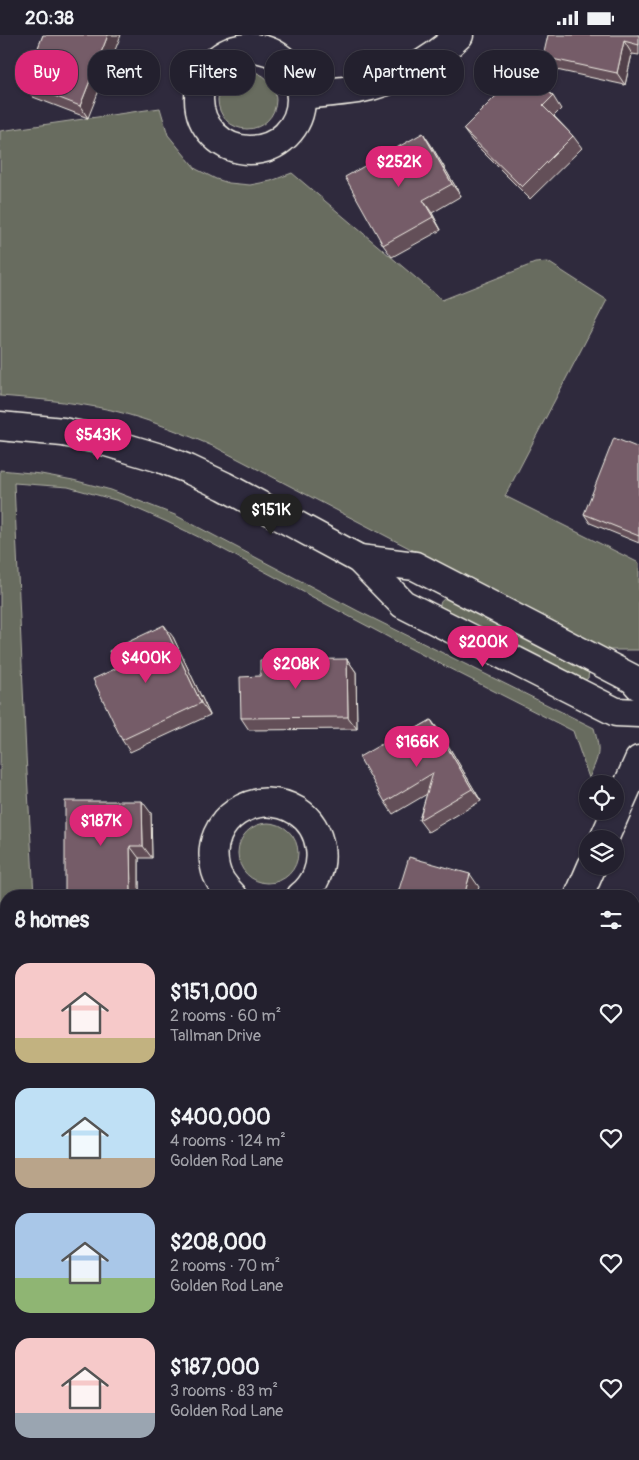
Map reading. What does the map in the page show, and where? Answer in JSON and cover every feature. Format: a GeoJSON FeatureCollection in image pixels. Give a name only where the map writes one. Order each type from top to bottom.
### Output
{"type":"FeatureCollection","features":[{"type":"Feature","properties":{"kind":"street"},"geometry":{"type":"LineString","coordinates":[[334,91],[375,85],[402,75],[443,49],[459,35]]}},
{"type":"Feature","properties":{"kind":"street"},"geometry":{"type":"LineString","coordinates":[[0,426],[63,432],[93,438],[160,458],[188,469],[224,486],[359,559],[403,604],[616,712],[639,713]]}},
{"type":"Feature","properties":{"kind":"street"},"geometry":{"type":"LineString","coordinates":[[359,559],[415,566],[633,679],[639,686]]}},
{"type":"Feature","properties":{"kind":"street"},"geometry":{"type":"LineString","coordinates":[[608,830],[639,760]]}},
{"type":"Feature","properties":{"kind":"street"},"geometry":{"type":"LineString","coordinates":[[227,890],[221,884],[214,867],[214,850],[218,833],[228,819],[242,808],[258,802],[276,802],[302,814],[312,825],[318,838],[321,852],[320,866],[315,880],[308,890]]}},
{"type":"Feature","properties":{"kind":"street"},"geometry":{"type":"LineString","coordinates":[[582,890],[588,875]]}},
{"type":"Feature","properties":{"kind":"green space"},"geometry":{"type":"Polygon","coordinates":[[[255,72],[265,77],[265,95],[276,95],[276,106],[268,121],[253,129],[241,129],[226,121],[218,106],[218,95],[255,95],[255,72]]]}},
{"type":"Feature","properties":{"kind":"green space"},"geometry":{"type":"Polygon","coordinates":[[[160,108],[168,135],[196,169],[229,183],[250,185],[271,181],[292,173],[442,300],[535,263],[548,262],[607,300],[505,496],[639,563],[639,650],[605,650],[217,448],[178,432],[138,418],[97,407],[0,396],[0,131],[160,108]]]}},
{"type":"Feature","properties":{"kind":"green space"},"geometry":{"type":"Polygon","coordinates":[[[0,470],[41,474],[73,480],[111,490],[175,515],[358,611],[594,728],[598,743],[598,754],[590,775],[588,775],[573,731],[405,646],[209,542],[119,501],[68,487],[14,483],[34,890],[0,890],[0,470]]]}},
{"type":"Feature","properties":{"kind":"green space"},"geometry":{"type":"Polygon","coordinates":[[[451,597],[586,668],[589,672],[588,678],[584,681],[442,613],[441,602],[451,597]]]}},
{"type":"Feature","properties":{"kind":"green space"},"geometry":{"type":"Polygon","coordinates":[[[268,823],[284,828],[289,832],[293,837],[298,853],[293,869],[289,874],[284,878],[268,883],[252,878],[247,874],[243,869],[238,853],[243,837],[247,832],[252,828],[268,823]]]}},
{"type":"Feature","properties":{"kind":"building"},"geometry":{"type":"Polygon","coordinates":[[[43,35],[108,35],[102,50],[88,50],[88,86],[80,106],[52,95],[78,95],[78,50],[37,50],[43,35]]]}},
{"type":"Feature","properties":{"kind":"building"},"geometry":{"type":"Polygon","coordinates":[[[548,35],[639,35],[639,45],[624,41],[617,73],[557,60],[557,50],[545,50],[548,35]]]}},
{"type":"Feature","properties":{"kind":"building"},"geometry":{"type":"Polygon","coordinates":[[[497,95],[552,95],[543,106],[573,136],[522,187],[463,129],[497,95]]]}},
{"type":"Feature","properties":{"kind":"building"},"geometry":{"type":"Polygon","coordinates":[[[423,133],[452,184],[423,200],[433,217],[383,245],[345,177],[423,133]]]}},
{"type":"Feature","properties":{"kind":"building"},"geometry":{"type":"Polygon","coordinates":[[[614,438],[639,448],[639,536],[584,514],[614,438]]]}},
{"type":"Feature","properties":{"kind":"building"},"geometry":{"type":"Polygon","coordinates":[[[164,625],[201,703],[122,740],[93,679],[117,668],[109,651],[164,625]]]}},
{"type":"Feature","properties":{"kind":"building"},"geometry":{"type":"Polygon","coordinates":[[[347,659],[348,717],[241,718],[240,677],[260,676],[260,660],[347,659]]]}},
{"type":"Feature","properties":{"kind":"building"},"geometry":{"type":"Polygon","coordinates":[[[431,720],[472,789],[419,820],[433,773],[385,802],[359,757],[394,737],[396,740],[431,720]]]}},
{"type":"Feature","properties":{"kind":"building"},"geometry":{"type":"Polygon","coordinates":[[[65,801],[142,801],[143,846],[130,846],[131,890],[65,890],[65,801]]]}},
{"type":"Feature","properties":{"kind":"building"},"geometry":{"type":"Polygon","coordinates":[[[409,857],[470,874],[466,890],[399,890],[409,857]]]}}]}
